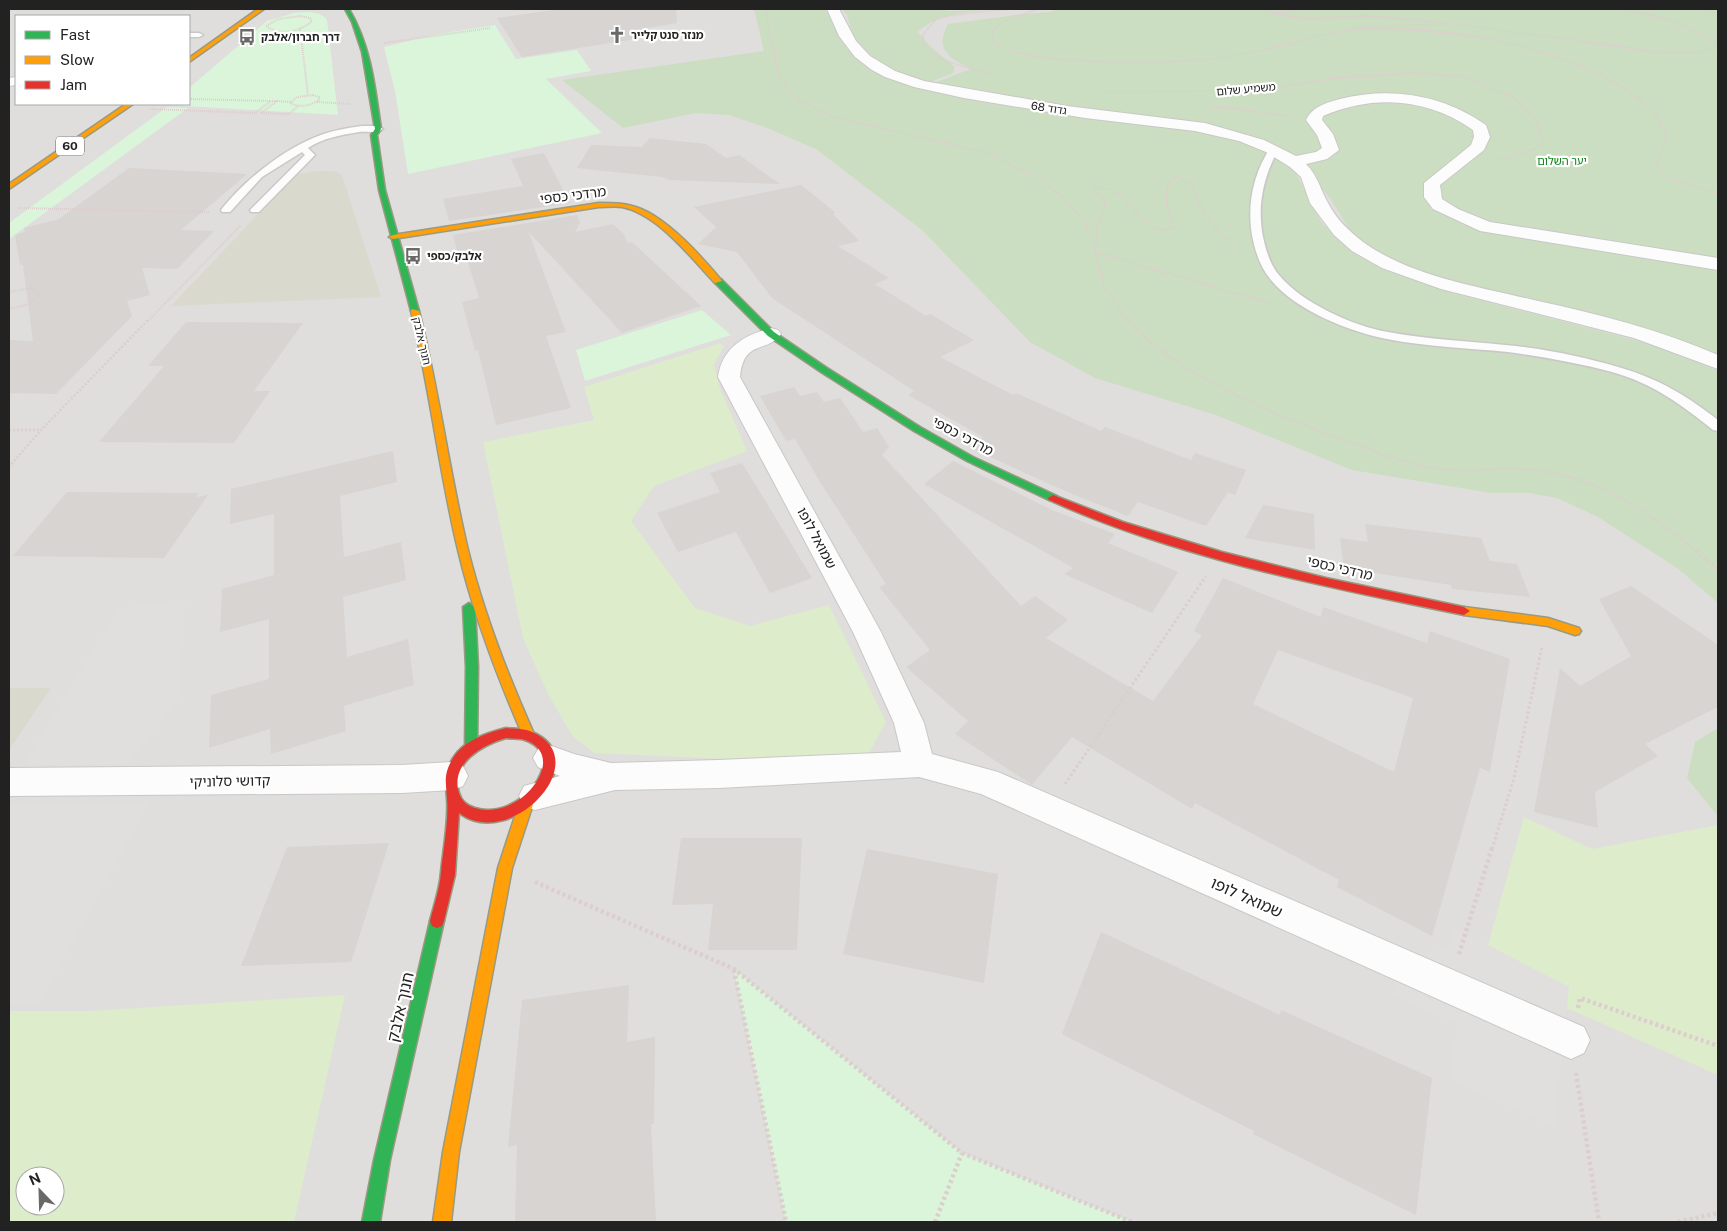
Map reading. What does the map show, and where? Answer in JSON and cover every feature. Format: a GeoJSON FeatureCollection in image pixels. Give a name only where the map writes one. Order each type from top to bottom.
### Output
{"type":"FeatureCollection","features":[{"type":"Feature","properties":{"kind":"main road"},"geometry":{"type":"LineString","coordinates":[[190,59],[261,9]]}},
{"type":"Feature","properties":{"kind":"main road","name":"חנוך אלבק"},"geometry":{"type":"LineString","coordinates":[[348,9],[355,19],[372,86],[382,194],[425,351],[463,548],[472,657],[472,748]]}},
{"type":"Feature","properties":{"kind":"main road"},"geometry":{"type":"LineString","coordinates":[[358,104],[362,129],[376,132]]}},
{"type":"Feature","properties":{"kind":"main road","name":"60"},"geometry":{"type":"LineString","coordinates":[[9,187],[127,106]]}},
{"type":"Feature","properties":{"kind":"main road","name":"מרדכי כספי"},"geometry":{"type":"LineString","coordinates":[[393,237],[577,207],[598,205],[627,206],[646,214],[667,230],[771,334],[917,429],[970,459],[1062,502],[1138,531],[1220,555],[1354,588],[1473,613],[1548,622],[1575,631]]}},
{"type":"Feature","properties":{"kind":"main road","name":"חנוך אלבק"},"geometry":{"type":"LineString","coordinates":[[463,548],[494,652],[539,747]]}},
{"type":"Feature","properties":{"kind":"main road"},"geometry":{"type":"LineString","coordinates":[[442,1222],[451,1152],[505,868],[531,800],[547,778],[550,765],[539,747],[506,733],[491,737],[472,748],[457,763],[453,787],[462,808],[476,815],[504,814],[531,800]]}},
{"type":"Feature","properties":{"kind":"main road","name":"חנוך אלבק"},"geometry":{"type":"LineString","coordinates":[[371,1222],[382,1160],[448,875],[453,787]]}},
{"type":"Feature","properties":{"kind":"street","name":"גדוד 68"},"geometry":{"type":"LineString","coordinates":[[833,9],[845,34],[863,58],[879,68],[910,81],[957,92],[1093,115],[1203,127],[1245,138],[1273,150],[1305,172],[1311,181],[1316,198],[1331,224],[1351,242],[1388,264],[1454,287],[1641,332],[1676,344],[1718,363]]}},
{"type":"Feature","properties":{"kind":"street"},"geometry":{"type":"LineString","coordinates":[[1292,162],[1321,156],[1331,150],[1325,134],[1314,120],[1316,113],[1329,107],[1355,100],[1384,98],[1419,100],[1469,117],[1481,128],[1482,137],[1478,148],[1432,183],[1432,193],[1436,203],[1458,216],[1486,226],[1718,264]]}},
{"type":"Feature","properties":{"kind":"street","name":"שמואל לופו"},"geometry":{"type":"LineString","coordinates":[[771,334],[741,348],[730,363],[729,377],[867,632],[909,723],[919,764]]}},
{"type":"Feature","properties":{"kind":"street","name":"שמואל לופו"},"geometry":{"type":"LineString","coordinates":[[539,747],[572,767],[615,776],[719,774],[919,764],[987,782],[1570,1040]]}},
{"type":"Feature","properties":{"kind":"street","name":"שמואל לופו"},"geometry":{"type":"LineString","coordinates":[[531,800],[615,776]]}},
{"type":"Feature","properties":{"kind":"street","name":"קדושי סלוניקי"},"geometry":{"type":"LineString","coordinates":[[9,782],[353,779],[453,787]]}},
{"type":"Feature","properties":{"kind":"lane"},"geometry":{"type":"LineString","coordinates":[[226,210],[259,175],[286,156],[325,136],[362,129]]}},
{"type":"Feature","properties":{"kind":"lane"},"geometry":{"type":"LineString","coordinates":[[303,148],[376,132]]}},
{"type":"Feature","properties":{"kind":"lane"},"geometry":{"type":"LineString","coordinates":[[254,211],[310,155],[303,148]]}},
{"type":"Feature","properties":{"kind":"lane"},"geometry":{"type":"LineString","coordinates":[[1273,150],[1262,168],[1255,194],[1260,253],[1276,280],[1320,311],[1365,330],[1406,338],[1530,351],[1576,360],[1626,373],[1656,384],[1718,428]]}},
{"type":"Feature","properties":{"kind":"path"},"geometry":{"type":"LineString","coordinates":[[765,9],[779,77],[784,87],[796,98],[814,109],[833,117],[988,153],[1027,171],[1082,216],[1090,232],[1096,252]]}},
{"type":"Feature","properties":{"kind":"path"},"geometry":{"type":"LineString","coordinates":[[998,75],[940,58],[928,51],[922,42],[923,33],[938,18],[1010,9]]}},
{"type":"Feature","properties":{"kind":"path"},"geometry":{"type":"LineString","coordinates":[[1038,9],[1000,23],[992,32],[993,42],[1007,51],[1036,58],[1122,63],[1220,58],[1255,52],[1323,34],[1355,30],[1414,31],[1488,39],[1557,58],[1606,78],[1632,93],[1658,118],[1666,138],[1656,166],[1669,180],[1718,193]]}},
{"type":"Feature","properties":{"kind":"path"},"geometry":{"type":"LineString","coordinates":[[1263,9],[1274,14],[1294,18],[1376,16],[1462,24],[1663,53],[1692,53],[1714,49]]}},
{"type":"Feature","properties":{"kind":"path"},"geometry":{"type":"LineString","coordinates":[[1274,14],[1297,9]]}},
{"type":"Feature","properties":{"kind":"path"},"geometry":{"type":"LineString","coordinates":[[1618,9],[1655,15],[1681,24],[1702,34],[1714,45],[1714,49],[1718,52]]}},
{"type":"Feature","properties":{"kind":"path"},"geometry":{"type":"LineString","coordinates":[[1703,9],[1718,14]]}},
{"type":"Feature","properties":{"kind":"path"},"geometry":{"type":"LineString","coordinates":[[300,16],[312,19],[311,24],[300,28],[277,31],[266,26],[272,21],[285,17],[300,16]]}},
{"type":"Feature","properties":{"kind":"path"},"geometry":{"type":"LineString","coordinates":[[1355,30],[1354,26],[1462,24]]}},
{"type":"Feature","properties":{"kind":"path"},"geometry":{"type":"LineString","coordinates":[[300,28],[308,95]]}},
{"type":"Feature","properties":{"kind":"path"},"geometry":{"type":"LineString","coordinates":[[362,47],[490,28]]}},
{"type":"Feature","properties":{"kind":"path","name":"משמיע שלום"},"geometry":{"type":"LineString","coordinates":[[1103,92],[1262,90],[1335,78],[1403,73],[1436,73],[1460,76],[1513,97],[1526,108],[1538,126],[1543,146],[1492,162]]}},
{"type":"Feature","properties":{"kind":"path"},"geometry":{"type":"LineString","coordinates":[[190,99],[290,102],[298,97],[308,95],[319,97],[317,102]]}},
{"type":"Feature","properties":{"kind":"path"},"geometry":{"type":"LineString","coordinates":[[127,106],[255,113],[271,101]]}},
{"type":"Feature","properties":{"kind":"path"},"geometry":{"type":"LineString","coordinates":[[276,101],[262,113],[289,114],[298,106]]}},
{"type":"Feature","properties":{"kind":"path"},"geometry":{"type":"LineString","coordinates":[[290,102],[291,105],[298,106],[317,102],[358,104]]}},
{"type":"Feature","properties":{"kind":"path"},"geometry":{"type":"LineString","coordinates":[[1269,269],[1248,257],[1218,232],[1204,215],[1194,196],[1192,185],[1176,176],[1168,181],[1164,190],[1174,228],[1165,231],[1153,228],[1147,224],[1141,215],[1117,193],[1108,188],[1099,187],[1093,190],[1102,199],[1106,207],[1098,222],[1096,252],[1098,274],[1110,298],[1135,327],[1168,356],[1253,403],[1324,433],[1396,459],[1445,469],[1479,472],[1518,469],[1552,472],[1593,484],[1627,499],[1718,569]]}},
{"type":"Feature","properties":{"kind":"path"},"geometry":{"type":"LineString","coordinates":[[18,208],[254,211]]}},
{"type":"Feature","properties":{"kind":"path"},"geometry":{"type":"LineString","coordinates":[[9,467],[41,430],[254,211]]}},
{"type":"Feature","properties":{"kind":"path"},"geometry":{"type":"LineString","coordinates":[[1096,252],[1270,304]]}},
{"type":"Feature","properties":{"kind":"path"},"geometry":{"type":"LineString","coordinates":[[9,292],[24,288],[36,289],[39,292],[39,296],[29,304],[9,309]]}},
{"type":"Feature","properties":{"kind":"path"},"geometry":{"type":"LineString","coordinates":[[9,430],[41,430]]}},
{"type":"Feature","properties":{"kind":"path"},"geometry":{"type":"LineString","coordinates":[[1047,809],[1220,555]]}},
{"type":"Feature","properties":{"kind":"path"},"geometry":{"type":"LineString","coordinates":[[1449,986],[1514,778],[1548,622]]}},
{"type":"Feature","properties":{"kind":"path"},"geometry":{"type":"LineString","coordinates":[[505,868],[734,969],[962,1153],[1132,1222]]}},
{"type":"Feature","properties":{"kind":"path"},"geometry":{"type":"LineString","coordinates":[[734,969],[786,1222]]}},
{"type":"Feature","properties":{"kind":"path"},"geometry":{"type":"LineString","coordinates":[[1599,1222],[1570,1040],[1580,998],[1718,1046]]}},
{"type":"Feature","properties":{"kind":"path"},"geometry":{"type":"LineString","coordinates":[[935,1222],[962,1153]]}},
{"type":"Feature","properties":{"kind":"path"},"geometry":{"type":"LineString","coordinates":[[1678,1222],[1718,1213]]}},
{"type":"Feature","properties":{"kind":"shaded area"},"geometry":{"type":"Polygon","coordinates":[[[9,9],[1718,9],[1718,1222],[9,1222],[9,9]]]}},
{"type":"Feature","properties":{"kind":"shaded area"},"geometry":{"type":"Polygon","coordinates":[[[316,171],[334,171],[342,175],[381,297],[171,306],[295,175],[316,171]]]}},
{"type":"Feature","properties":{"kind":"shaded area"},"geometry":{"type":"Polygon","coordinates":[[[185,599],[180,698],[127,765],[24,765],[118,609],[185,599]]]}},
{"type":"Feature","properties":{"kind":"shaded area"},"geometry":{"type":"Polygon","coordinates":[[[9,688],[51,688],[9,750],[9,688]]]}},
{"type":"Feature","properties":{"kind":"shaded area"},"geometry":{"type":"Polygon","coordinates":[[[149,803],[40,1003],[9,1004],[9,804],[149,803]]]}},
{"type":"Feature","properties":{"kind":"shaded area"},"geometry":{"type":"Polygon","coordinates":[[[1455,928],[1569,987],[1554,1128],[1449,1078],[1457,1024],[1392,994],[1403,958],[1448,948],[1455,928]]]}},
{"type":"Feature","properties":{"kind":"green space"},"geometry":{"type":"Polygon","coordinates":[[[754,9],[825,9],[842,40],[874,69],[888,78],[981,102],[1084,117],[1189,128],[1249,144],[1283,160],[1294,169],[1321,222],[1344,244],[1400,273],[1449,292],[1662,347],[1718,371],[1718,603],[1677,568],[1598,517],[1557,498],[1529,493],[1491,493],[1352,470],[1216,415],[1095,378],[1030,342],[922,230],[816,149],[767,128],[729,115],[696,113],[623,128],[562,80],[764,51],[754,9]]]}},
{"type":"Feature","properties":{"kind":"green space"},"geometry":{"type":"Polygon","coordinates":[[[842,9],[928,9],[950,11],[995,9],[954,14],[934,21],[918,32],[931,47],[955,67],[953,73],[930,82],[882,67],[853,36],[847,15],[842,9]]]}},
{"type":"Feature","properties":{"kind":"green space","name":"יער השלום"},"geometry":{"type":"Polygon","coordinates":[[[1058,9],[1718,9],[1718,361],[1690,350],[1381,262],[1351,232],[1332,201],[1298,159],[1233,130],[1142,118],[931,84],[971,69],[946,52],[943,41],[948,24],[1050,12],[1058,9]]]}},
{"type":"Feature","properties":{"kind":"green space"},"geometry":{"type":"Polygon","coordinates":[[[294,13],[316,13],[327,20],[338,115],[168,105],[190,105],[190,87],[267,21],[294,13]]]}},
{"type":"Feature","properties":{"kind":"green space"},"geometry":{"type":"Polygon","coordinates":[[[495,25],[516,59],[577,50],[591,71],[546,79],[602,133],[408,174],[395,91],[384,47],[433,35],[495,25]]]}},
{"type":"Feature","properties":{"kind":"green space"},"geometry":{"type":"Polygon","coordinates":[[[167,107],[188,108],[9,239],[9,223],[167,107]]]}},
{"type":"Feature","properties":{"kind":"green space"},"geometry":{"type":"Polygon","coordinates":[[[702,310],[731,335],[585,381],[576,350],[702,310]]]}},
{"type":"Feature","properties":{"kind":"green space"},"geometry":{"type":"Polygon","coordinates":[[[720,343],[724,346],[714,364],[720,389],[747,451],[654,486],[631,521],[695,608],[750,626],[829,605],[886,722],[867,756],[749,760],[595,753],[573,737],[548,694],[523,638],[483,442],[594,420],[584,387],[720,343]]]}},
{"type":"Feature","properties":{"kind":"green space"},"geometry":{"type":"Polygon","coordinates":[[[1718,728],[1718,815],[1687,778],[1695,742],[1718,728]]]}},
{"type":"Feature","properties":{"kind":"green space"},"geometry":{"type":"Polygon","coordinates":[[[1524,817],[1592,849],[1718,825],[1718,1075],[1574,1011],[1478,980],[1524,817]]]}},
{"type":"Feature","properties":{"kind":"green space"},"geometry":{"type":"Polygon","coordinates":[[[734,969],[962,1153],[1132,1222],[786,1222],[734,969]]]}},
{"type":"Feature","properties":{"kind":"green space"},"geometry":{"type":"Polygon","coordinates":[[[345,995],[294,1222],[9,1222],[9,1011],[90,1011],[345,995]]]}},
{"type":"Feature","properties":{"kind":"building","name":"מנזר סנט קלייר"},"geometry":{"type":"Polygon","coordinates":[[[560,9],[676,9],[677,23],[641,29],[648,37],[522,57],[497,18],[560,9]]]}},
{"type":"Feature","properties":{"kind":"building"},"geometry":{"type":"Polygon","coordinates":[[[650,138],[706,144],[726,158],[739,155],[780,184],[669,180],[662,177],[577,168],[591,145],[642,147],[650,138]]]}},
{"type":"Feature","properties":{"kind":"building"},"geometry":{"type":"Polygon","coordinates":[[[544,153],[570,203],[449,221],[443,199],[523,186],[511,159],[544,153]]]}},
{"type":"Feature","properties":{"kind":"building"},"geometry":{"type":"Polygon","coordinates":[[[129,168],[247,174],[181,230],[214,231],[177,269],[142,268],[150,295],[127,301],[132,316],[56,394],[9,393],[9,340],[33,341],[23,265],[20,265],[15,235],[25,232],[24,228],[59,219],[129,168]]]}},
{"type":"Feature","properties":{"kind":"building"},"geometry":{"type":"Polygon","coordinates":[[[801,185],[835,212],[833,214],[859,241],[838,246],[889,278],[875,284],[926,316],[930,314],[974,340],[940,357],[1013,395],[1016,393],[1101,431],[1105,427],[1191,460],[1195,453],[1246,470],[1235,495],[1228,492],[1206,526],[1138,502],[1128,516],[1072,494],[979,452],[970,447],[983,437],[908,395],[914,391],[772,298],[737,252],[698,244],[716,227],[694,207],[801,185]]]}},
{"type":"Feature","properties":{"kind":"building"},"geometry":{"type":"Polygon","coordinates":[[[577,215],[580,222],[575,232],[613,224],[623,233],[628,243],[632,242],[701,306],[622,333],[528,231],[566,332],[546,336],[571,408],[496,425],[478,350],[475,351],[462,302],[479,298],[465,253],[458,254],[453,235],[577,215]]]}},
{"type":"Feature","properties":{"kind":"building"},"geometry":{"type":"Polygon","coordinates":[[[186,322],[303,323],[254,391],[270,391],[234,443],[99,442],[164,366],[148,366],[186,322]]]}},
{"type":"Feature","properties":{"kind":"building"},"geometry":{"type":"Polygon","coordinates":[[[794,387],[800,396],[817,392],[824,402],[840,398],[863,432],[877,428],[889,447],[882,455],[1021,606],[1035,596],[1068,620],[1046,638],[1153,701],[1202,635],[1194,631],[1223,578],[1321,617],[1323,607],[1427,643],[1430,631],[1510,659],[1490,772],[1480,768],[1432,936],[1337,887],[1339,880],[1195,803],[1192,809],[1072,737],[1032,785],[955,734],[968,721],[906,667],[930,650],[879,587],[886,584],[820,482],[795,439],[786,441],[760,396],[794,387]],[[1278,650],[1253,704],[1394,772],[1413,698],[1278,650]]]}},
{"type":"Feature","properties":{"kind":"building"},"geometry":{"type":"Polygon","coordinates":[[[393,451],[397,482],[340,496],[344,557],[401,542],[406,580],[343,597],[347,657],[408,639],[414,685],[344,706],[346,731],[271,754],[270,729],[209,748],[211,695],[269,679],[269,619],[220,632],[222,589],[274,575],[274,514],[230,524],[231,489],[393,451]]]}},
{"type":"Feature","properties":{"kind":"building"},"geometry":{"type":"Polygon","coordinates":[[[953,461],[1052,510],[1115,534],[1108,543],[1178,572],[1152,613],[1064,574],[1073,568],[924,484],[953,461]]]}},
{"type":"Feature","properties":{"kind":"building"},"geometry":{"type":"Polygon","coordinates":[[[742,463],[812,578],[770,593],[736,532],[678,552],[657,513],[720,492],[710,473],[742,463]]]}},
{"type":"Feature","properties":{"kind":"building"},"geometry":{"type":"Polygon","coordinates":[[[67,492],[199,493],[196,497],[208,495],[164,558],[13,556],[67,492]]]}},
{"type":"Feature","properties":{"kind":"building"},"geometry":{"type":"Polygon","coordinates":[[[1263,505],[1314,514],[1315,550],[1245,538],[1263,505]]]}},
{"type":"Feature","properties":{"kind":"building"},"geometry":{"type":"Polygon","coordinates":[[[1365,524],[1481,538],[1490,561],[1517,564],[1530,597],[1452,589],[1451,585],[1344,568],[1340,538],[1368,542],[1365,524]]]}},
{"type":"Feature","properties":{"kind":"building"},"geometry":{"type":"Polygon","coordinates":[[[1631,586],[1718,645],[1718,707],[1645,744],[1658,756],[1595,792],[1598,828],[1534,812],[1560,668],[1580,686],[1631,656],[1599,599],[1631,586]]]}},
{"type":"Feature","properties":{"kind":"building"},"geometry":{"type":"Polygon","coordinates":[[[681,838],[802,838],[797,950],[708,950],[713,904],[672,905],[681,838]]]}},
{"type":"Feature","properties":{"kind":"building"},"geometry":{"type":"Polygon","coordinates":[[[389,843],[351,962],[241,966],[287,847],[389,843]]]}},
{"type":"Feature","properties":{"kind":"building"},"geometry":{"type":"Polygon","coordinates":[[[867,849],[998,874],[984,983],[843,954],[867,849]]]}},
{"type":"Feature","properties":{"kind":"building"},"geometry":{"type":"Polygon","coordinates":[[[1101,932],[1280,1015],[1281,1010],[1432,1078],[1416,1215],[1253,1134],[1254,1131],[1062,1034],[1101,932]]]}},
{"type":"Feature","properties":{"kind":"building"},"geometry":{"type":"Polygon","coordinates":[[[629,985],[627,1042],[655,1037],[654,1124],[651,1124],[656,1222],[515,1222],[517,1145],[508,1147],[522,1000],[629,985]]]}},
{"type":"Feature","properties":{"kind":"traffic: fast"},"geometry":{"type":"LineString","coordinates":[[347,9],[365,52],[378,129],[374,135],[382,190],[415,311]]}},
{"type":"Feature","properties":{"kind":"traffic: fast"},"geometry":{"type":"LineString","coordinates":[[718,281],[771,334],[824,370],[917,429],[970,459],[1053,498]]}},
{"type":"Feature","properties":{"kind":"traffic: fast"},"geometry":{"type":"LineString","coordinates":[[469,607],[472,667],[471,748]]}},
{"type":"Feature","properties":{"kind":"traffic: fast"},"geometry":{"type":"LineString","coordinates":[[371,1222],[382,1160],[437,921]]}},
{"type":"Feature","properties":{"kind":"traffic: slow"},"geometry":{"type":"LineString","coordinates":[[190,59],[261,9]]}},
{"type":"Feature","properties":{"kind":"traffic: slow"},"geometry":{"type":"LineString","coordinates":[[9,187],[129,105]]}},
{"type":"Feature","properties":{"kind":"traffic: slow"},"geometry":{"type":"LineString","coordinates":[[393,237],[599,205],[623,205],[638,210],[664,226],[718,281]]}},
{"type":"Feature","properties":{"kind":"traffic: slow"},"geometry":{"type":"LineString","coordinates":[[415,311],[429,371],[456,520],[469,574],[492,644],[529,736]]}},
{"type":"Feature","properties":{"kind":"traffic: slow"},"geometry":{"type":"LineString","coordinates":[[1464,611],[1548,622],[1575,631]]}},
{"type":"Feature","properties":{"kind":"traffic: slow"},"geometry":{"type":"LineString","coordinates":[[442,1222],[451,1152],[505,868],[526,804]]}},
{"type":"Feature","properties":{"kind":"traffic: jam"},"geometry":{"type":"LineString","coordinates":[[1053,498],[1119,524],[1222,556],[1326,582],[1464,611]]}},
{"type":"Feature","properties":{"kind":"traffic: jam"},"geometry":{"type":"LineString","coordinates":[[506,733],[529,736],[538,741],[544,748],[548,756],[547,774],[544,783],[532,798],[514,810],[485,816],[467,812],[454,798],[452,790],[451,780],[458,761],[474,746],[506,733]]}},
{"type":"Feature","properties":{"kind":"traffic: jam"},"geometry":{"type":"LineString","coordinates":[[437,921],[448,875],[454,798]]}},
{"type":"Feature","properties":{"kind":"place","name":"מנזר סנט קלייר"},"geometry":{"type":"Point","coordinates":[617,35]}},
{"type":"Feature","properties":{"kind":"place","name":"דרך חברון/אלבק"},"geometry":{"type":"Point","coordinates":[247,37]}},
{"type":"Feature","properties":{"kind":"place","name":"אלבק/כספי"},"geometry":{"type":"Point","coordinates":[413,256]}}]}
